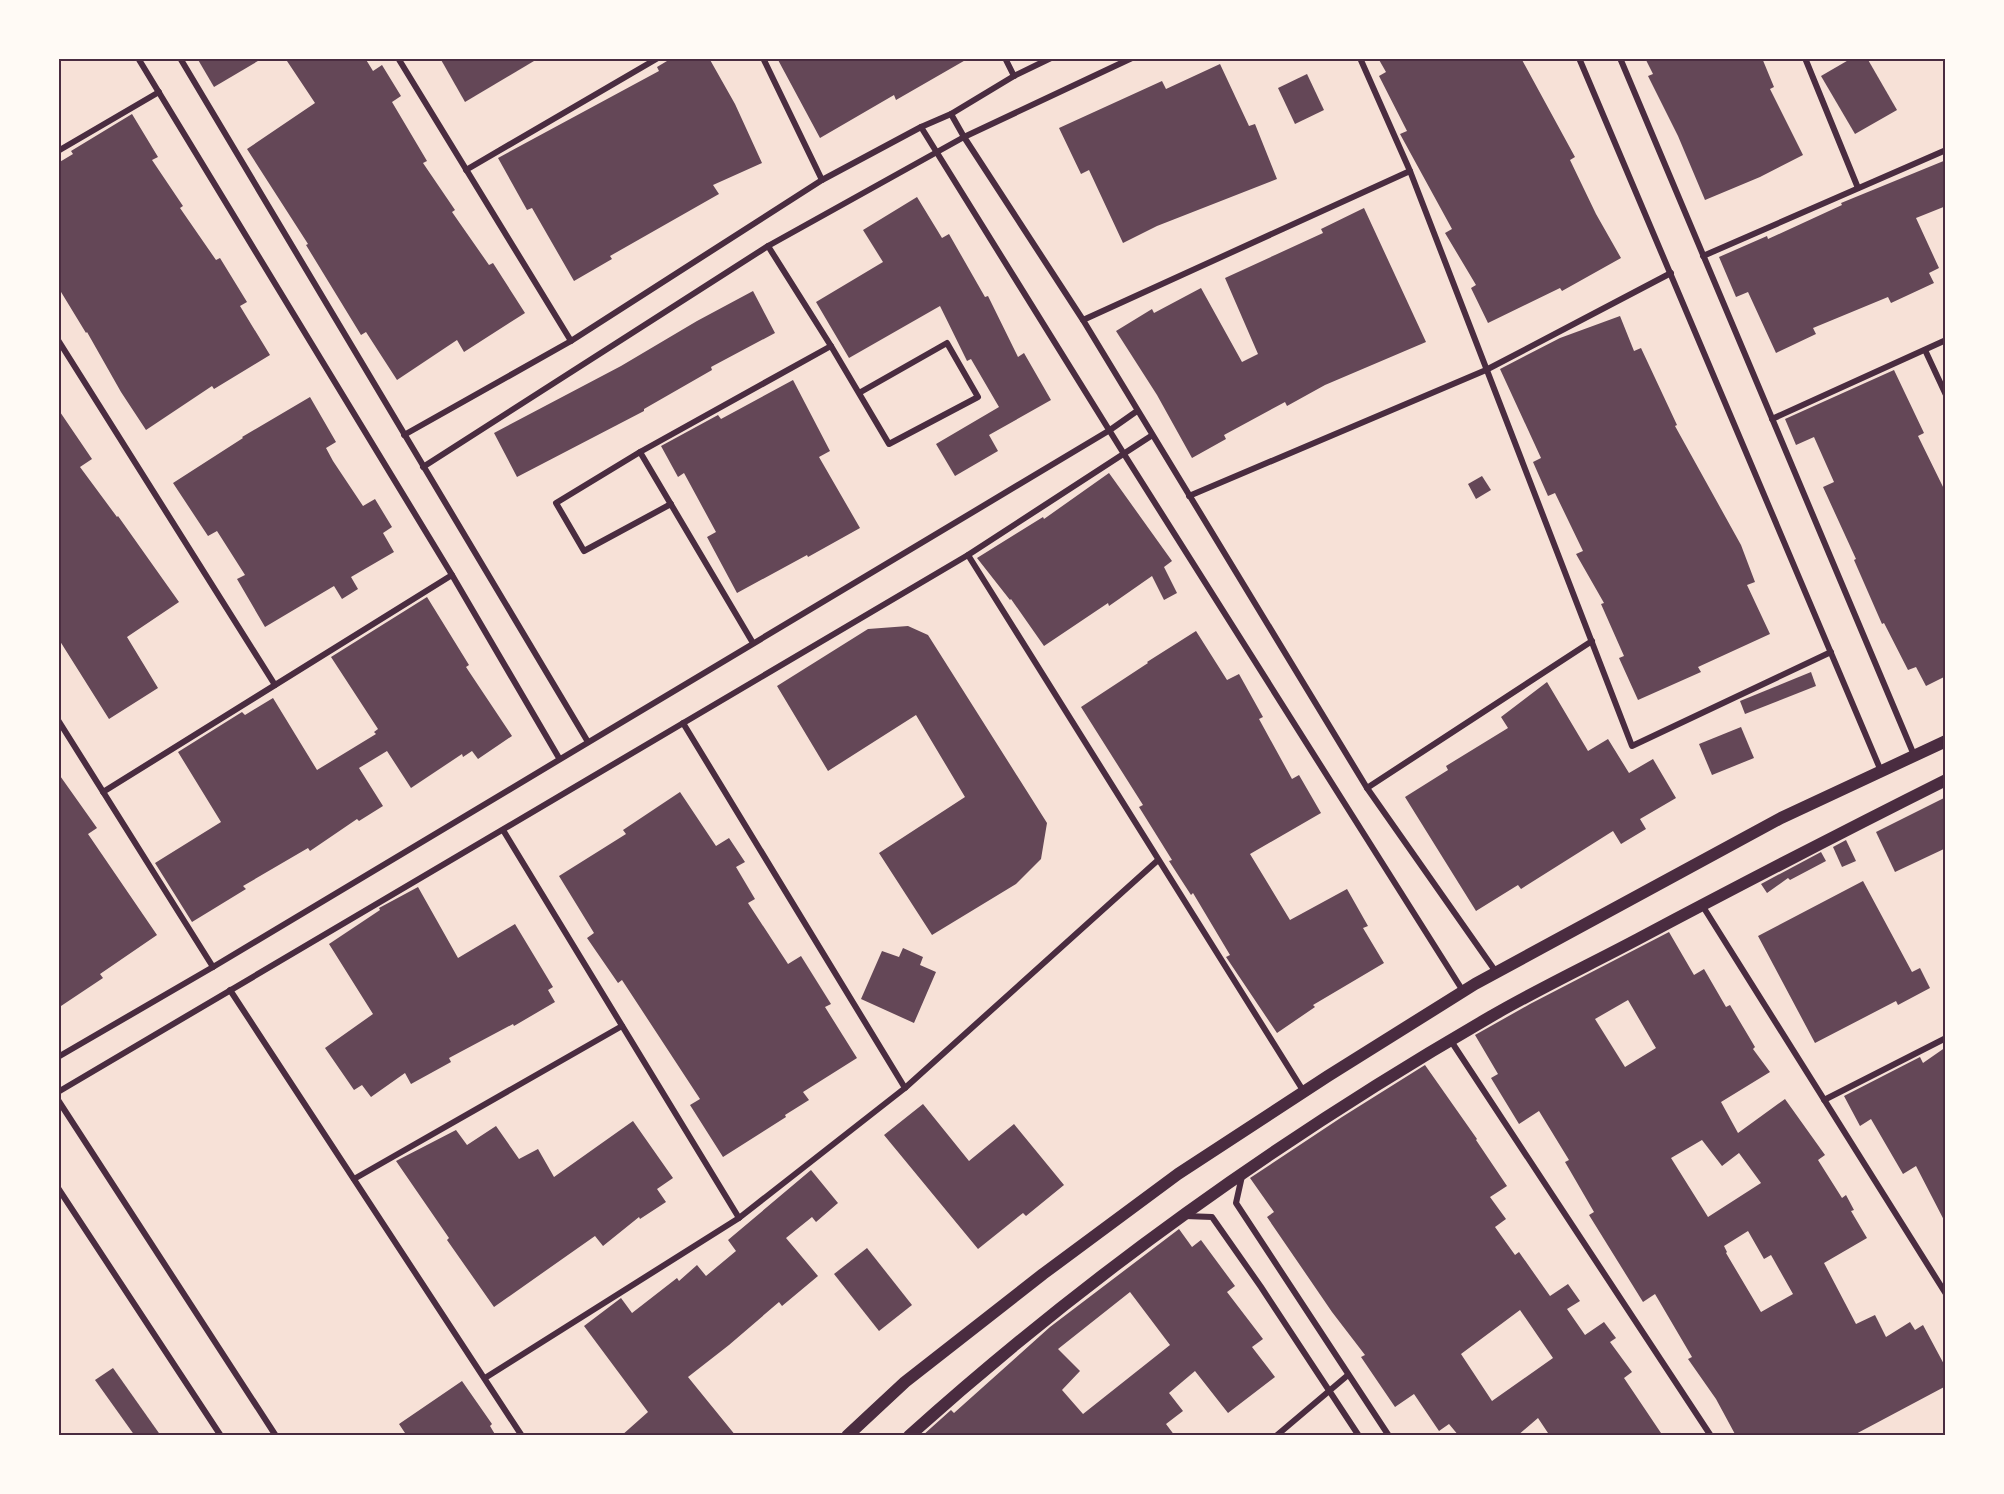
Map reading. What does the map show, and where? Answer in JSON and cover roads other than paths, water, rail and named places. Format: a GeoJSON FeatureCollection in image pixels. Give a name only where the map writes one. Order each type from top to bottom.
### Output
{"type":"FeatureCollection","features":[{"type":"Feature","properties":{"kind":"main road"},"geometry":{"type":"LineString","coordinates":[[847,1436],[905,1382],[1043,1274],[1178,1174],[1463,991],[1781,818],[1946,741]]}},
{"type":"Feature","properties":{"kind":"main road"},"geometry":{"type":"LineString","coordinates":[[909,1436],[1060,1309],[1182,1216],[1343,1107],[1491,1016],[1946,780]]}},
{"type":"Feature","properties":{"kind":"street"},"geometry":{"type":"LineString","coordinates":[[138,58],[452,575],[559,758]]}},
{"type":"Feature","properties":{"kind":"street"},"geometry":{"type":"LineString","coordinates":[[180,58],[588,742]]}},
{"type":"Feature","properties":{"kind":"street"},"geometry":{"type":"LineString","coordinates":[[398,58],[571,342]]}},
{"type":"Feature","properties":{"kind":"street"},"geometry":{"type":"LineString","coordinates":[[466,170],[657,58]]}},
{"type":"Feature","properties":{"kind":"street"},"geometry":{"type":"LineString","coordinates":[[764,58],[822,180]]}},
{"type":"Feature","properties":{"kind":"street"},"geometry":{"type":"LineString","coordinates":[[1005,58],[1014,76]]}},
{"type":"Feature","properties":{"kind":"street"},"geometry":{"type":"LineString","coordinates":[[404,435],[571,342],[822,180],[921,127],[951,114],[1014,76],[1051,58]]}},
{"type":"Feature","properties":{"kind":"street"},"geometry":{"type":"LineString","coordinates":[[423,467],[768,246],[964,138],[1132,58]]}},
{"type":"Feature","properties":{"kind":"street"},"geometry":{"type":"LineString","coordinates":[[1360,58],[1410,171],[1632,746],[1831,652]]}},
{"type":"Feature","properties":{"kind":"street"},"geometry":{"type":"LineString","coordinates":[[1579,58],[1881,771]]}},
{"type":"Feature","properties":{"kind":"street"},"geometry":{"type":"LineString","coordinates":[[1620,58],[1914,756]]}},
{"type":"Feature","properties":{"kind":"street"},"geometry":{"type":"LineString","coordinates":[[1805,58],[1858,188]]}},
{"type":"Feature","properties":{"kind":"street"},"geometry":{"type":"LineString","coordinates":[[58,151],[159,92]]}},
{"type":"Feature","properties":{"kind":"street"},"geometry":{"type":"LineString","coordinates":[[951,114],[964,138],[1083,320],[1151,436],[1367,788],[1496,972]]}},
{"type":"Feature","properties":{"kind":"street"},"geometry":{"type":"LineString","coordinates":[[921,127],[1124,454],[1463,991]]}},
{"type":"Feature","properties":{"kind":"street"},"geometry":{"type":"LineString","coordinates":[[1703,256],[1946,150]]}},
{"type":"Feature","properties":{"kind":"street"},"geometry":{"type":"LineString","coordinates":[[1083,320],[1410,171]]}},
{"type":"Feature","properties":{"kind":"street"},"geometry":{"type":"LineString","coordinates":[[768,246],[889,444],[978,397],[947,343],[859,393]]}},
{"type":"Feature","properties":{"kind":"street"},"geometry":{"type":"LineString","coordinates":[[1188,496],[1486,370],[1671,273]]}},
{"type":"Feature","properties":{"kind":"street"},"geometry":{"type":"LineString","coordinates":[[58,340],[275,685]]}},
{"type":"Feature","properties":{"kind":"street"},"geometry":{"type":"LineString","coordinates":[[1772,419],[1946,340]]}},
{"type":"Feature","properties":{"kind":"street"},"geometry":{"type":"LineString","coordinates":[[671,504],[584,551],[556,503],[640,452],[831,346]]}},
{"type":"Feature","properties":{"kind":"street"},"geometry":{"type":"LineString","coordinates":[[1925,350],[1946,395]]}},
{"type":"Feature","properties":{"kind":"street"},"geometry":{"type":"LineString","coordinates":[[58,1057],[213,967],[1110,430],[1137,411]]}},
{"type":"Feature","properties":{"kind":"street"},"geometry":{"type":"LineString","coordinates":[[58,1092],[968,555],[1151,436]]}},
{"type":"Feature","properties":{"kind":"street"},"geometry":{"type":"LineString","coordinates":[[640,452],[753,643]]}},
{"type":"Feature","properties":{"kind":"street"},"geometry":{"type":"LineString","coordinates":[[968,555],[1304,1092]]}},
{"type":"Feature","properties":{"kind":"street"},"geometry":{"type":"LineString","coordinates":[[103,792],[452,575]]}},
{"type":"Feature","properties":{"kind":"street"},"geometry":{"type":"LineString","coordinates":[[1367,788],[1592,641]]}},
{"type":"Feature","properties":{"kind":"street"},"geometry":{"type":"LineString","coordinates":[[58,720],[213,967]]}},
{"type":"Feature","properties":{"kind":"street"},"geometry":{"type":"LineString","coordinates":[[683,723],[905,1088]]}},
{"type":"Feature","properties":{"kind":"street"},"geometry":{"type":"LineString","coordinates":[[503,830],[739,1218]]}},
{"type":"Feature","properties":{"kind":"street"},"geometry":{"type":"LineString","coordinates":[[485,1378],[739,1218],[905,1088],[1158,861]]}},
{"type":"Feature","properties":{"kind":"street"},"geometry":{"type":"LineString","coordinates":[[1702,905],[1946,1294]]}},
{"type":"Feature","properties":{"kind":"street"},"geometry":{"type":"LineString","coordinates":[[230,990],[522,1436]]}},
{"type":"Feature","properties":{"kind":"street"},"geometry":{"type":"LineString","coordinates":[[354,1179],[622,1026]]}},
{"type":"Feature","properties":{"kind":"street"},"geometry":{"type":"LineString","coordinates":[[1824,1100],[1946,1038]]}},
{"type":"Feature","properties":{"kind":"street"},"geometry":{"type":"LineString","coordinates":[[1450,1041],[1711,1436]]}},
{"type":"Feature","properties":{"kind":"street"},"geometry":{"type":"LineString","coordinates":[[58,1100],[276,1436]]}},
{"type":"Feature","properties":{"kind":"street"},"geometry":{"type":"LineString","coordinates":[[1242,1174],[1236,1203],[1389,1436]]}},
{"type":"Feature","properties":{"kind":"street"},"geometry":{"type":"LineString","coordinates":[[58,1188],[221,1436]]}},
{"type":"Feature","properties":{"kind":"street"},"geometry":{"type":"LineString","coordinates":[[1182,1216],[1212,1217],[1359,1436]]}},
{"type":"Feature","properties":{"kind":"street"},"geometry":{"type":"LineString","coordinates":[[1276,1436],[1348,1375]]}}]}
